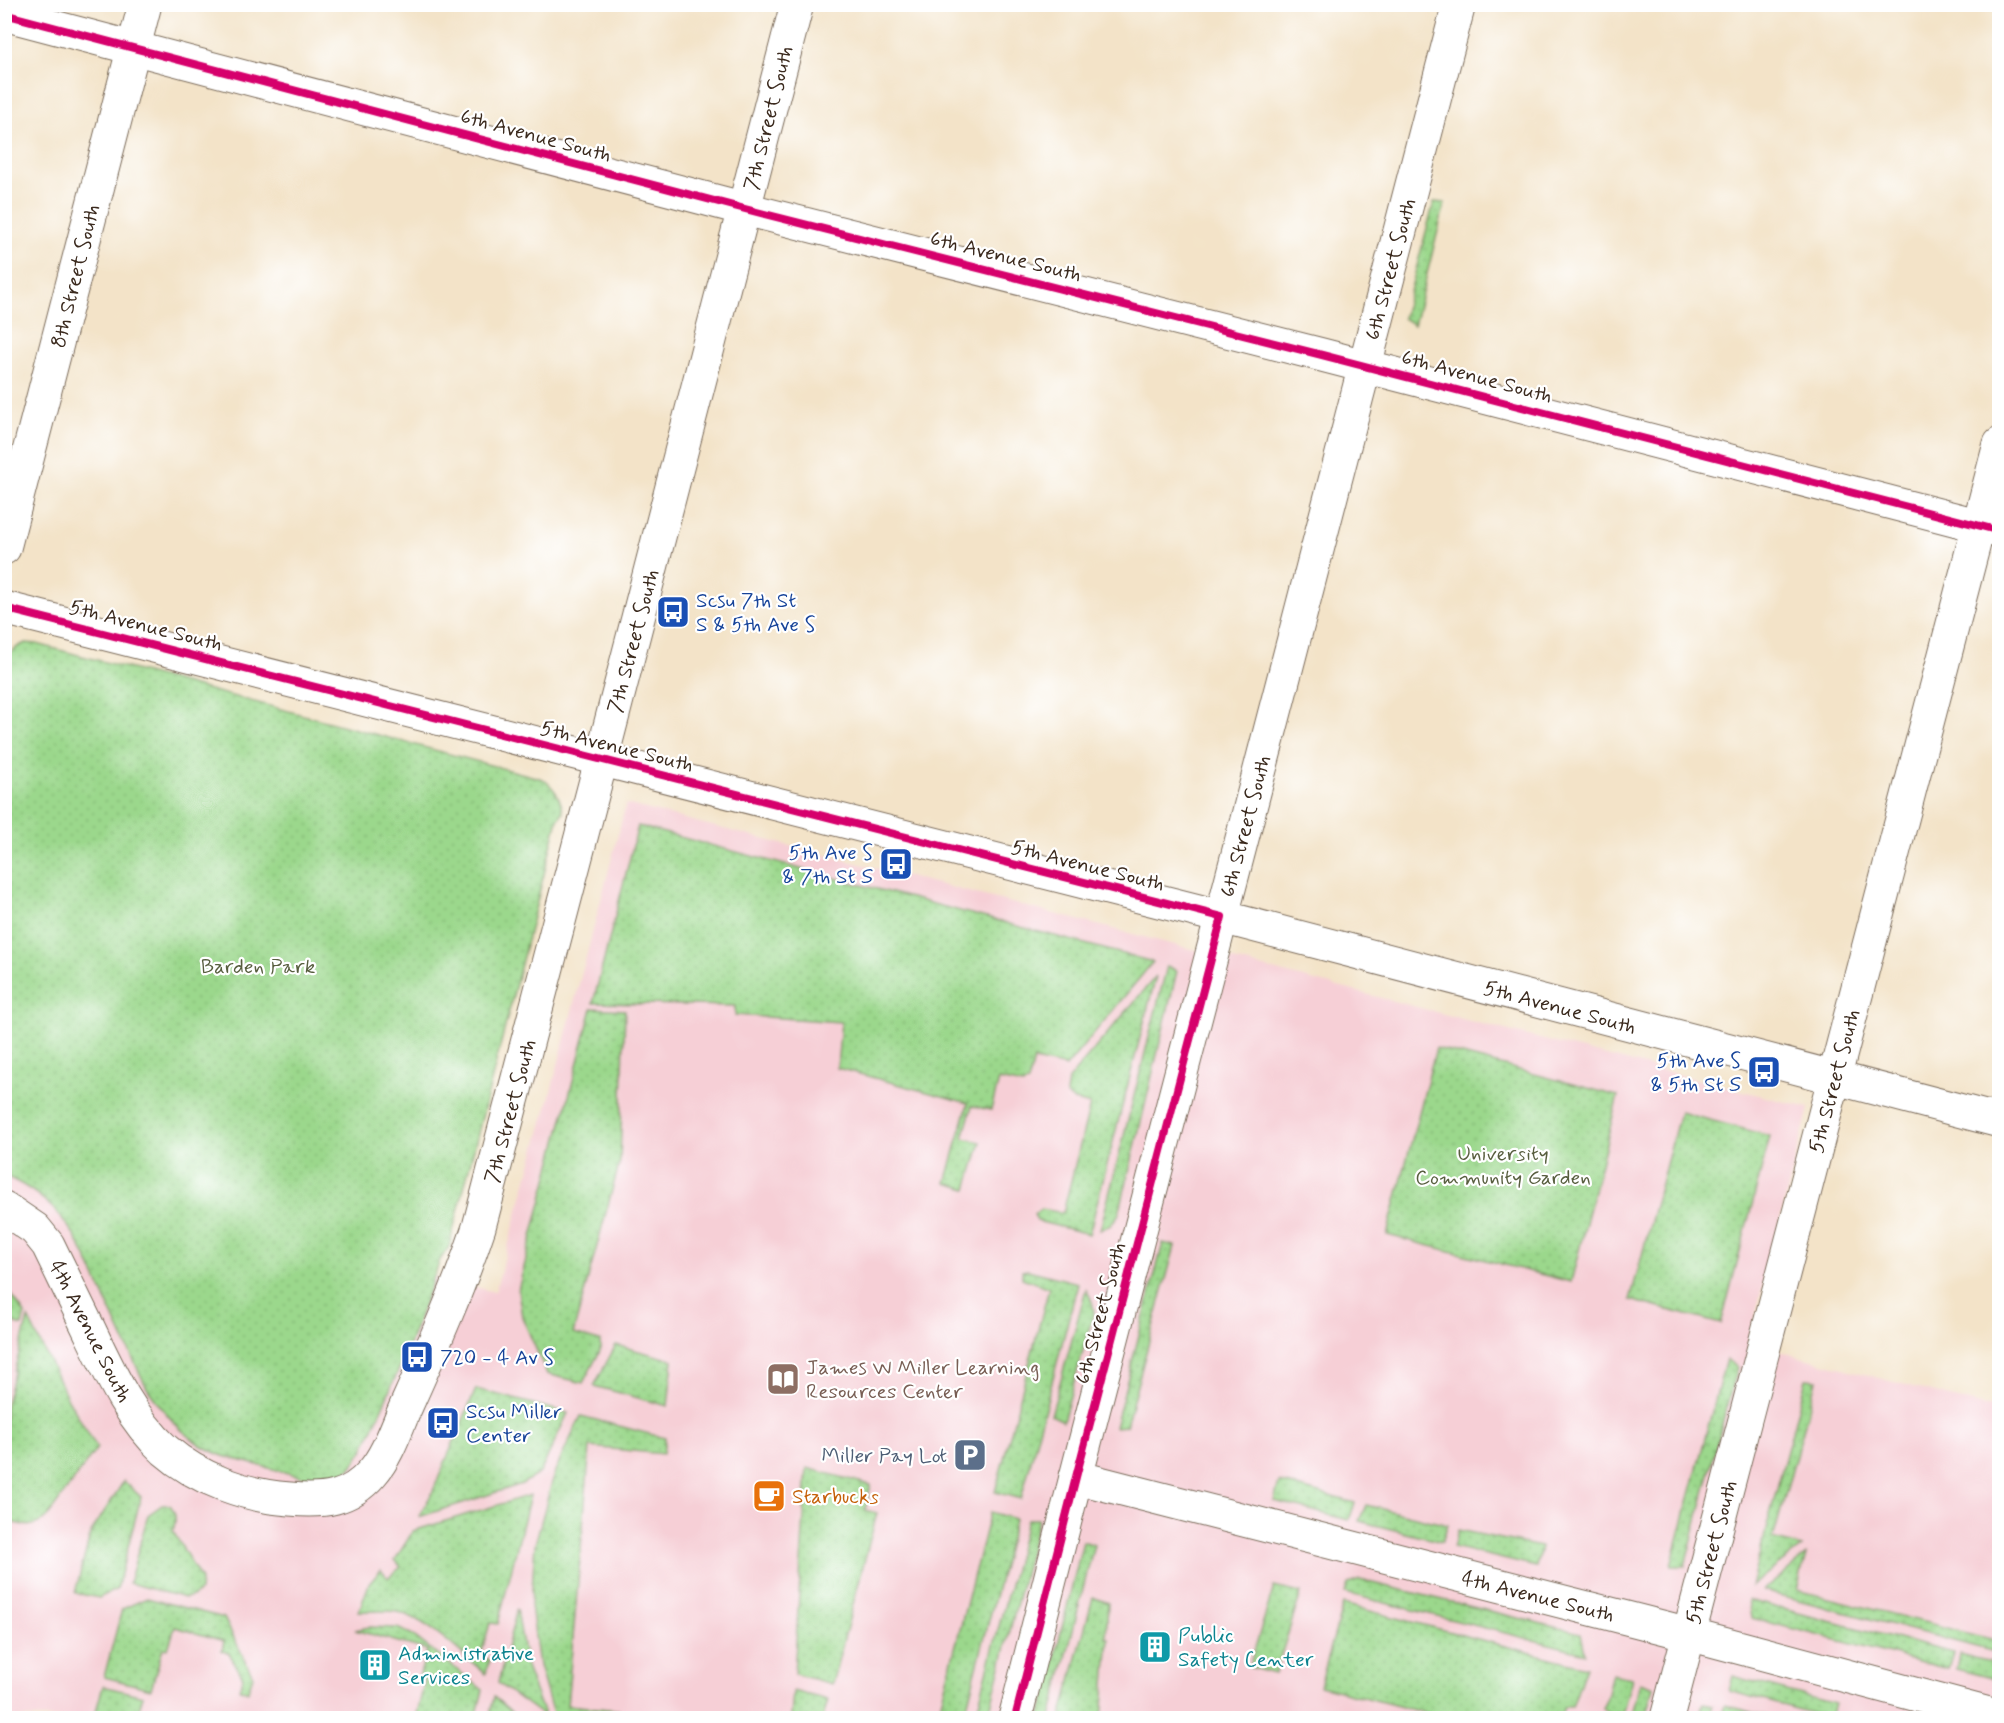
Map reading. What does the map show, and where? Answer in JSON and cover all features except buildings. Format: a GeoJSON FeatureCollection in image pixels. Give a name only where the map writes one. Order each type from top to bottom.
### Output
{"type":"FeatureCollection","features":[{"type":"Feature","properties":{"kind":"street","name":"8th Street South"},"geometry":{"type":"LineString","coordinates":[[4,548],[145,4]]}},
{"type":"Feature","properties":{"kind":"street","name":"7th Street South"},"geometry":{"type":"LineString","coordinates":[[373,1472],[387,1449],[451,1305],[479,1227],[797,4]]}},
{"type":"Feature","properties":{"kind":"street","name":"6th Street South"},"geometry":{"type":"LineString","coordinates":[[1015,1719],[1459,4]]}},
{"type":"Feature","properties":{"kind":"street","name":"6th Avenue South"},"geometry":{"type":"LineString","coordinates":[[4,14],[745,209],[1365,366],[1989,528]]}},
{"type":"Feature","properties":{"kind":"street","name":"5th Street South"},"geometry":{"type":"LineString","coordinates":[[1667,1719],[1834,1079],[1989,528],[2000,444]]}},
{"type":"Feature","properties":{"kind":"street","name":"5th Avenue South"},"geometry":{"type":"LineString","coordinates":[[4,608],[1222,916],[2000,1121]]}},
{"type":"Feature","properties":{"kind":"street","name":"4th Avenue South"},"geometry":{"type":"LineString","coordinates":[[4,1208],[35,1229],[48,1245],[112,1377],[147,1429],[165,1450],[209,1479],[232,1488],[279,1499],[325,1501],[356,1489],[373,1472]]}},
{"type":"Feature","properties":{"kind":"street","name":"4th Avenue South"},"geometry":{"type":"LineString","coordinates":[[1076,1477],[1689,1634],[2000,1717]]}},
{"type":"Feature","properties":{"kind":"shaded area"},"geometry":{"type":"Polygon","coordinates":[[[626,804],[1809,1108],[1748,1343],[1999,1410],[1999,1718],[5,1718],[5,1170],[495,1292],[543,1122],[626,804]]]}},
{"type":"Feature","properties":{"kind":"green space"},"geometry":{"type":"Polygon","coordinates":[[[1434,202],[1445,203],[1414,325],[1403,318],[1434,202]]]}},
{"type":"Feature","properties":{"kind":"green space","name":"Barden Park"},"geometry":{"type":"Polygon","coordinates":[[[26,643],[37,644],[543,779],[554,789],[560,802],[563,812],[558,819],[449,1247],[440,1260],[406,1353],[363,1451],[351,1468],[332,1479],[307,1478],[223,1456],[189,1437],[147,1388],[86,1258],[67,1225],[42,1198],[5,1176],[4,662],[13,650],[26,643]]]}},
{"type":"Feature","properties":{"kind":"green space"},"geometry":{"type":"Polygon","coordinates":[[[638,826],[1153,962],[1066,1067],[1034,1060],[1028,1083],[1022,1085],[999,1080],[991,1110],[972,1106],[963,1138],[981,1142],[967,1189],[946,1183],[968,1103],[837,1068],[841,1022],[735,1015],[735,1006],[593,1003],[638,826]]]}},
{"type":"Feature","properties":{"kind":"green space"},"geometry":{"type":"Polygon","coordinates":[[[1167,966],[1177,971],[1119,1214],[1111,1225],[1100,1230],[1167,966]]]}},
{"type":"Feature","properties":{"kind":"green space"},"geometry":{"type":"Polygon","coordinates":[[[1156,976],[1089,1234],[1037,1221],[1034,1214],[1042,1209],[1063,1213],[1090,1105],[1073,1100],[1066,1094],[1068,1080],[1156,976]]]}},
{"type":"Feature","properties":{"kind":"green space"},"geometry":{"type":"Polygon","coordinates":[[[592,1008],[625,1010],[620,1161],[573,1334],[600,1341],[600,1351],[583,1383],[547,1374],[522,1317],[518,1290],[592,1008]]]}},
{"type":"Feature","properties":{"kind":"green space","name":"University Community Garden"},"geometry":{"type":"Polygon","coordinates":[[[1436,1048],[1618,1096],[1571,1282],[1387,1235],[1436,1048]]]}},
{"type":"Feature","properties":{"kind":"green space"},"geometry":{"type":"Polygon","coordinates":[[[1680,1112],[1770,1136],[1721,1324],[1630,1300],[1680,1112]]]}},
{"type":"Feature","properties":{"kind":"green space"},"geometry":{"type":"Polygon","coordinates":[[[1163,1243],[1175,1246],[1126,1426],[1115,1427],[1163,1243]]]}},
{"type":"Feature","properties":{"kind":"green space"},"geometry":{"type":"Polygon","coordinates":[[[1028,1270],[1078,1283],[1021,1499],[995,1492],[1049,1288],[1022,1278],[1022,1271],[1028,1270]]]}},
{"type":"Feature","properties":{"kind":"green space"},"geometry":{"type":"Polygon","coordinates":[[[4,1284],[25,1314],[22,1326],[5,1321],[4,1284]]]}},
{"type":"Feature","properties":{"kind":"green space"},"geometry":{"type":"Polygon","coordinates":[[[1086,1289],[1094,1312],[1063,1421],[1051,1415],[1086,1289]]]}},
{"type":"Feature","properties":{"kind":"green space"},"geometry":{"type":"Polygon","coordinates":[[[28,1318],[69,1401],[97,1448],[48,1516],[43,1521],[32,1525],[4,1520],[5,1407],[28,1318]]]}},
{"type":"Feature","properties":{"kind":"green space"},"geometry":{"type":"Polygon","coordinates":[[[616,1345],[673,1360],[668,1406],[594,1386],[616,1345]]]}},
{"type":"Feature","properties":{"kind":"green space"},"geometry":{"type":"Polygon","coordinates":[[[1726,1359],[1737,1367],[1685,1566],[1671,1566],[1726,1359]]]}},
{"type":"Feature","properties":{"kind":"green space"},"geometry":{"type":"Polygon","coordinates":[[[1806,1379],[1817,1380],[1773,1539],[1802,1547],[1751,1586],[1806,1379]]]}},
{"type":"Feature","properties":{"kind":"green space"},"geometry":{"type":"Polygon","coordinates":[[[476,1389],[568,1413],[540,1473],[522,1484],[419,1517],[433,1491],[476,1389]]]}},
{"type":"Feature","properties":{"kind":"green space"},"geometry":{"type":"Polygon","coordinates":[[[581,1416],[665,1438],[663,1454],[590,1447],[567,1705],[618,1710],[616,1718],[557,1718],[552,1711],[539,1666],[531,1605],[535,1544],[555,1471],[581,1416]]]}},
{"type":"Feature","properties":{"kind":"green space"},"geometry":{"type":"Polygon","coordinates":[[[807,1468],[871,1485],[865,1510],[877,1513],[832,1684],[794,1674],[807,1468]]]}},
{"type":"Feature","properties":{"kind":"green space"},"geometry":{"type":"Polygon","coordinates":[[[124,1481],[141,1497],[117,1589],[99,1598],[75,1593],[91,1532],[124,1481]]]}},
{"type":"Feature","properties":{"kind":"green space"},"geometry":{"type":"Polygon","coordinates":[[[1279,1482],[1355,1503],[1349,1520],[1274,1501],[1279,1482]]]}},
{"type":"Feature","properties":{"kind":"green space"},"geometry":{"type":"Polygon","coordinates":[[[530,1495],[498,1624],[490,1623],[480,1658],[489,1660],[486,1674],[432,1629],[409,1616],[392,1611],[359,1611],[369,1584],[381,1570],[388,1578],[401,1567],[395,1560],[413,1531],[530,1495]]]}},
{"type":"Feature","properties":{"kind":"green space"},"geometry":{"type":"Polygon","coordinates":[[[162,1505],[170,1505],[174,1511],[173,1531],[201,1580],[200,1591],[193,1596],[185,1598],[129,1583],[148,1515],[162,1505]]]}},
{"type":"Feature","properties":{"kind":"green space"},"geometry":{"type":"Polygon","coordinates":[[[1366,1505],[1448,1525],[1442,1542],[1359,1521],[1366,1505]]]}},
{"type":"Feature","properties":{"kind":"green space"},"geometry":{"type":"Polygon","coordinates":[[[990,1512],[1015,1519],[964,1718],[937,1718],[990,1512]]]}},
{"type":"Feature","properties":{"kind":"green space"},"geometry":{"type":"Polygon","coordinates":[[[1027,1519],[1038,1519],[988,1718],[975,1718],[1027,1519]]]}},
{"type":"Feature","properties":{"kind":"green space"},"geometry":{"type":"Polygon","coordinates":[[[1458,1530],[1541,1547],[1536,1567],[1453,1547],[1458,1530]]]}},
{"type":"Feature","properties":{"kind":"green space"},"geometry":{"type":"Polygon","coordinates":[[[1083,1541],[1094,1545],[1051,1718],[1040,1718],[1083,1541]]]}},
{"type":"Feature","properties":{"kind":"green space"},"geometry":{"type":"Polygon","coordinates":[[[1806,1555],[1797,1590],[1999,1641],[1999,1653],[1763,1591],[1806,1555]]]}},
{"type":"Feature","properties":{"kind":"green space"},"geometry":{"type":"Polygon","coordinates":[[[1360,1580],[1581,1633],[1585,1653],[1345,1593],[1348,1584],[1360,1580]]]}},
{"type":"Feature","properties":{"kind":"green space"},"geometry":{"type":"Polygon","coordinates":[[[1274,1587],[1301,1593],[1275,1674],[1249,1667],[1274,1587]]]}},
{"type":"Feature","properties":{"kind":"green space"},"geometry":{"type":"Polygon","coordinates":[[[1093,1597],[1108,1603],[1106,1638],[1109,1639],[1102,1718],[1061,1718],[1093,1597]]]}},
{"type":"Feature","properties":{"kind":"green space"},"geometry":{"type":"Polygon","coordinates":[[[147,1598],[224,1618],[253,1676],[248,1691],[239,1689],[243,1677],[229,1653],[222,1651],[224,1641],[175,1627],[168,1649],[163,1648],[151,1689],[104,1677],[122,1609],[147,1598]]]}},
{"type":"Feature","properties":{"kind":"green space"},"geometry":{"type":"Polygon","coordinates":[[[1748,1600],[1953,1653],[1948,1669],[1751,1618],[1748,1600]]]}},
{"type":"Feature","properties":{"kind":"green space"},"geometry":{"type":"Polygon","coordinates":[[[1343,1604],[1586,1667],[1572,1707],[1564,1707],[1560,1718],[1445,1718],[1320,1686],[1343,1604]]]}},
{"type":"Feature","properties":{"kind":"green space"},"geometry":{"type":"Polygon","coordinates":[[[517,1609],[527,1670],[545,1717],[498,1683],[517,1609]]]}},
{"type":"Feature","properties":{"kind":"green space"},"geometry":{"type":"Polygon","coordinates":[[[369,1627],[397,1628],[411,1634],[483,1690],[476,1718],[416,1718],[425,1680],[419,1678],[427,1650],[355,1630],[369,1627]]]}},
{"type":"Feature","properties":{"kind":"green space"},"geometry":{"type":"Polygon","coordinates":[[[1959,1654],[1999,1664],[1999,1680],[1956,1669],[1959,1654]]]}},
{"type":"Feature","properties":{"kind":"green space"},"geometry":{"type":"Polygon","coordinates":[[[1612,1674],[1632,1678],[1621,1718],[1609,1718],[1610,1714],[1603,1709],[1612,1674]]]}},
{"type":"Feature","properties":{"kind":"green space"},"geometry":{"type":"Polygon","coordinates":[[[1733,1676],[1834,1704],[1830,1718],[1729,1691],[1733,1676]]]}},
{"type":"Feature","properties":{"kind":"green space"},"geometry":{"type":"Polygon","coordinates":[[[1640,1683],[1654,1688],[1646,1718],[1631,1718],[1640,1683]]]}},
{"type":"Feature","properties":{"kind":"green space"},"geometry":{"type":"Polygon","coordinates":[[[103,1686],[143,1696],[136,1718],[94,1718],[103,1686]]]}},
{"type":"Feature","properties":{"kind":"green space"},"geometry":{"type":"Polygon","coordinates":[[[793,1691],[828,1700],[823,1718],[791,1718],[793,1691]]]}},
{"type":"Feature","properties":{"kind":"green space"},"geometry":{"type":"Polygon","coordinates":[[[494,1697],[519,1718],[489,1718],[494,1697]]]}},
{"type":"Feature","properties":{"kind":"green space"},"geometry":{"type":"Polygon","coordinates":[[[1703,1703],[1713,1705],[1709,1718],[1699,1718],[1703,1703]]]}},
{"type":"Feature","properties":{"kind":"green space"},"geometry":{"type":"Polygon","coordinates":[[[1725,1705],[1774,1718],[1721,1718],[1725,1705]]]}},
{"type":"Feature","properties":{"kind":"green space"},"geometry":{"type":"Polygon","coordinates":[[[627,1711],[711,1718],[625,1718],[627,1711]]]}},
{"type":"Feature","properties":{"kind":"cycle path"},"geometry":{"type":"LineString","coordinates":[[4,14],[745,209],[1322,355],[2000,531]]}},
{"type":"Feature","properties":{"kind":"cycle path"},"geometry":{"type":"LineString","coordinates":[[4,608],[1222,917],[1015,1718]]}},
{"type":"Feature","properties":{"kind":"place","name":"Scsu 7th St S & 5th Ave S"},"geometry":{"type":"Point","coordinates":[673,612]}},
{"type":"Feature","properties":{"kind":"place","name":"5th Ave S & 7th St S"},"geometry":{"type":"Point","coordinates":[896,864]}},
{"type":"Feature","properties":{"kind":"place","name":"5th Ave S & 5th St S"},"geometry":{"type":"Point","coordinates":[1764,1072]}},
{"type":"Feature","properties":{"kind":"place","name":"720 - 4 Av S"},"geometry":{"type":"Point","coordinates":[417,1357]}},
{"type":"Feature","properties":{"kind":"place","name":"James W Miller Learning Resources Center"},"geometry":{"type":"Point","coordinates":[783,1379]}},
{"type":"Feature","properties":{"kind":"place","name":"Scsu Miller Center"},"geometry":{"type":"Point","coordinates":[443,1423]}},
{"type":"Feature","properties":{"kind":"place","name":"Miller Pay Lot"},"geometry":{"type":"Point","coordinates":[970,1455]}},
{"type":"Feature","properties":{"kind":"place","name":"Starbucks"},"geometry":{"type":"Point","coordinates":[769,1496]}},
{"type":"Feature","properties":{"kind":"place","name":"Public Safety Center"},"geometry":{"type":"Point","coordinates":[1155,1647]}},
{"type":"Feature","properties":{"kind":"place","name":"Administrative Services"},"geometry":{"type":"Point","coordinates":[375,1665]}}]}
